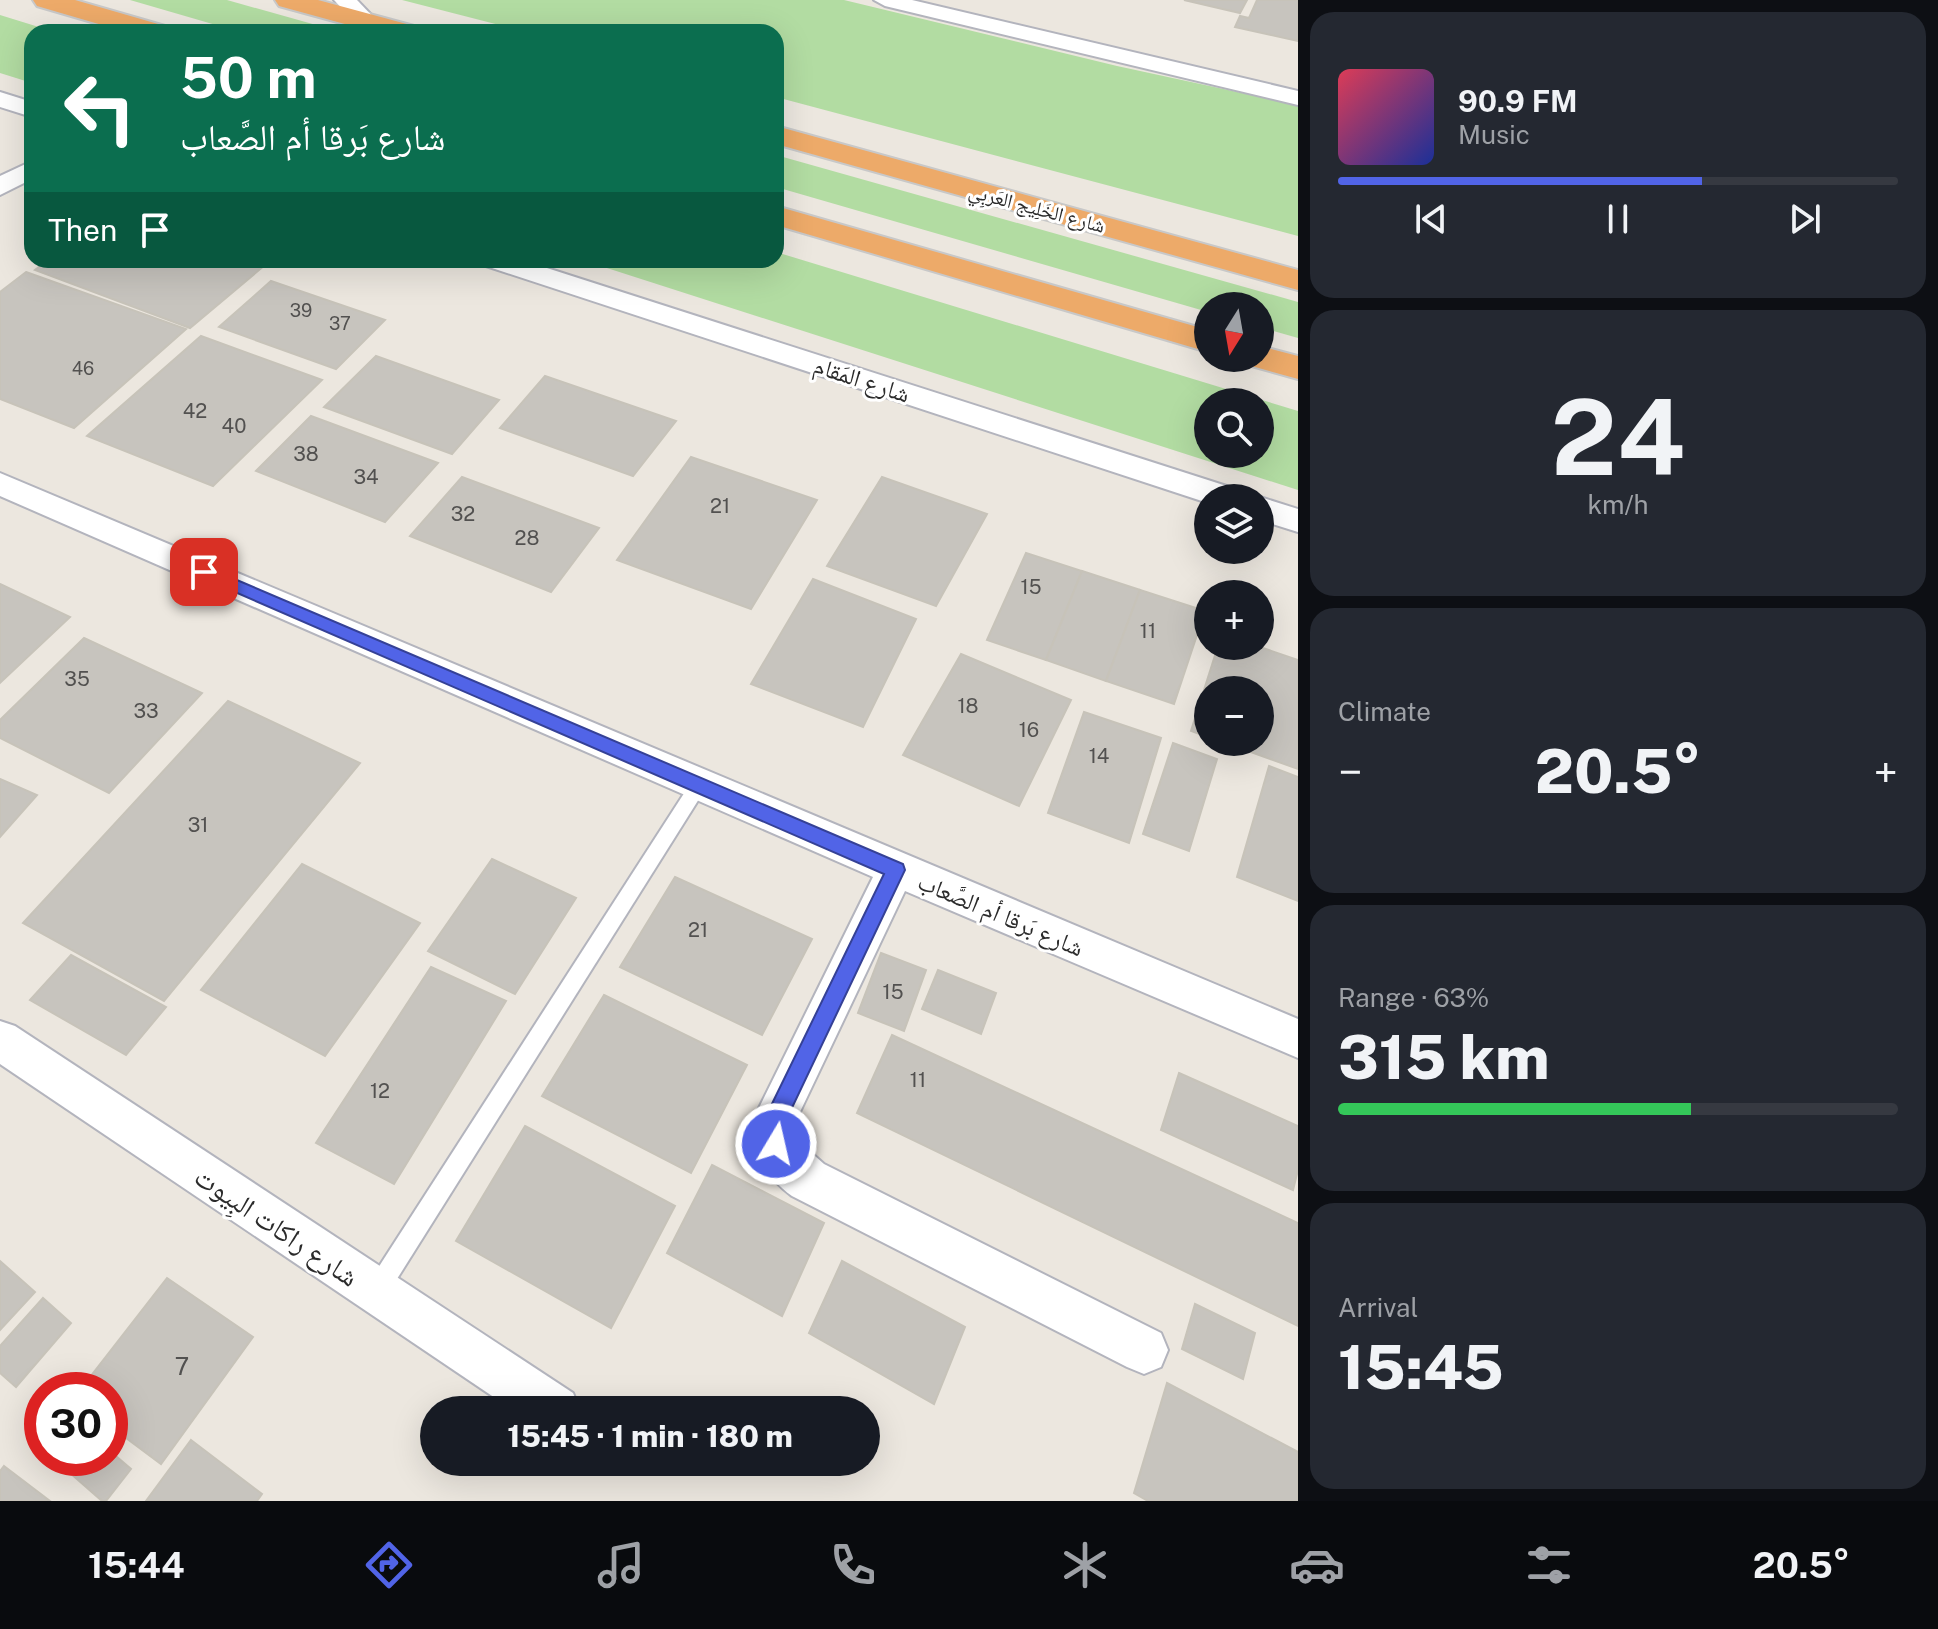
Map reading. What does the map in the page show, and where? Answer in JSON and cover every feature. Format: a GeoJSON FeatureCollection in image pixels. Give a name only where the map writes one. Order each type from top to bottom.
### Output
{"type":"FeatureCollection","features":[{"type":"Feature","properties":{"kind":"highway"},"geometry":{"type":"LineString","coordinates":[[46,0],[128,24]]}},
{"type":"Feature","properties":{"kind":"highway"},"geometry":{"type":"LineString","coordinates":[[288,0],[374,24]]}},
{"type":"Feature","properties":{"kind":"highway","name":"شارع الخَلِيج العَربِي"},"geometry":{"type":"LineString","coordinates":[[784,137],[1298,280]]}},
{"type":"Feature","properties":{"kind":"highway"},"geometry":{"type":"LineString","coordinates":[[784,217],[1194,337]]}},
{"type":"Feature","properties":{"kind":"highway"},"geometry":{"type":"LineString","coordinates":[[1274,361],[1298,368]]}},
{"type":"Feature","properties":{"kind":"street"},"geometry":{"type":"LineString","coordinates":[[345,0],[367,22]]}},
{"type":"Feature","properties":{"kind":"street"},"geometry":{"type":"LineString","coordinates":[[885,0],[1298,98]]}},
{"type":"Feature","properties":{"kind":"street"},"geometry":{"type":"LineString","coordinates":[[0,99],[24,107]]}},
{"type":"Feature","properties":{"kind":"street"},"geometry":{"type":"LineString","coordinates":[[0,187],[24,173]]}},
{"type":"Feature","properties":{"kind":"street","name":"شارع المَقام"},"geometry":{"type":"LineString","coordinates":[[520,268],[1194,487]]}},
{"type":"Feature","properties":{"kind":"street","name":"شارع بَرقا أم الصَّعاب"},"geometry":{"type":"LineString","coordinates":[[0,484],[698,786],[1298,1039]]}},
{"type":"Feature","properties":{"kind":"street"},"geometry":{"type":"LineString","coordinates":[[1274,513],[1298,521]]}},
{"type":"Feature","properties":{"kind":"street"},"geometry":{"type":"LineString","coordinates":[[896,870],[778,1112],[774,1127],[782,1159],[808,1180],[1144,1350]]}},
{"type":"Feature","properties":{"kind":"street","name":"شارع راكات البِيوت"},"geometry":{"type":"LineString","coordinates":[[0,1040],[535,1396]]}},
{"type":"Feature","properties":{"kind":"lane"},"geometry":{"type":"LineString","coordinates":[[376,1292],[698,786]]}},
{"type":"Feature","properties":{"kind":"green space"},"geometry":{"type":"Polygon","coordinates":[[[130,0],[227,0],[312,24],[212,24],[130,0]]]}},
{"type":"Feature","properties":{"kind":"green space"},"geometry":{"type":"Polygon","coordinates":[[[402,0],[844,0],[1117,66],[1298,105],[1298,236],[784,99],[784,24],[495,24],[402,0]]]}},
{"type":"Feature","properties":{"kind":"green space"},"geometry":{"type":"Polygon","coordinates":[[[0,15],[29,24],[24,24],[24,80],[0,73],[0,15]]]}},
{"type":"Feature","properties":{"kind":"green space"},"geometry":{"type":"Polygon","coordinates":[[[784,157],[1262,292],[1194,292],[1194,308],[784,189],[784,157]]]}},
{"type":"Feature","properties":{"kind":"green space"},"geometry":{"type":"Polygon","coordinates":[[[784,254],[1222,388],[1194,388],[1194,457],[607,268],[784,268],[784,254]]]}},
{"type":"Feature","properties":{"kind":"green space"},"geometry":{"type":"Polygon","coordinates":[[[1274,295],[1298,302],[1298,338],[1274,331],[1274,295]]]}},
{"type":"Feature","properties":{"kind":"green space"},"geometry":{"type":"Polygon","coordinates":[[[1274,404],[1298,411],[1298,490],[1230,468],[1274,468],[1274,404]]]}},
{"type":"Feature","properties":{"kind":"building"},"geometry":{"type":"Polygon","coordinates":[[[1184,0],[1247,0],[1240,13],[1184,0]]]}},
{"type":"Feature","properties":{"kind":"building"},"geometry":{"type":"Polygon","coordinates":[[[1257,0],[1298,0],[1298,41],[1235,27],[1240,16],[1249,18],[1257,0]]]}},
{"type":"Feature","properties":{"kind":"building"},"geometry":{"type":"Polygon","coordinates":[[[38,268],[261,268],[190,328],[35,270],[38,268]]]}},
{"type":"Feature","properties":{"kind":"building"},"geometry":{"type":"Polygon","coordinates":[[[26,272],[186,329],[74,428],[0,399],[0,292],[26,272]]]}},
{"type":"Feature","properties":{"kind":"building"},"geometry":{"type":"Polygon","coordinates":[[[271,281],[385,320],[336,369],[219,327],[271,281]]]}},
{"type":"Feature","properties":{"kind":"building"},"geometry":{"type":"Polygon","coordinates":[[[201,336],[322,380],[213,486],[87,436],[201,336]]]}},
{"type":"Feature","properties":{"kind":"building"},"geometry":{"type":"Polygon","coordinates":[[[376,356],[499,400],[452,454],[324,407],[376,356]]]}},
{"type":"Feature","properties":{"kind":"building"},"geometry":{"type":"Polygon","coordinates":[[[545,376],[676,421],[633,476],[500,428],[545,376]]]}},
{"type":"Feature","properties":{"kind":"building"},"geometry":{"type":"Polygon","coordinates":[[[311,416],[438,463],[385,522],[256,471],[311,416]]]}},
{"type":"Feature","properties":{"kind":"building"},"geometry":{"type":"Polygon","coordinates":[[[691,457],[817,500],[751,609],[617,560],[691,457]]]}},
{"type":"Feature","properties":{"kind":"building"},"geometry":{"type":"Polygon","coordinates":[[[462,477],[599,528],[551,592],[410,536],[462,477]]]}},
{"type":"Feature","properties":{"kind":"building"},"geometry":{"type":"Polygon","coordinates":[[[882,477],[987,514],[936,606],[827,566],[882,477]]]}},
{"type":"Feature","properties":{"kind":"building"},"geometry":{"type":"Polygon","coordinates":[[[1026,553],[1082,571],[1046,660],[987,640],[1026,553]]]}},
{"type":"Feature","properties":{"kind":"building"},"geometry":{"type":"Polygon","coordinates":[[[1082,571],[1140,590],[1106,681],[1046,660],[1082,571]]]}},
{"type":"Feature","properties":{"kind":"building"},"geometry":{"type":"Polygon","coordinates":[[[813,579],[916,619],[863,727],[751,684],[813,579]]]}},
{"type":"Feature","properties":{"kind":"building"},"geometry":{"type":"Polygon","coordinates":[[[0,584],[70,617],[0,683],[0,584]]]}},
{"type":"Feature","properties":{"kind":"building"},"geometry":{"type":"Polygon","coordinates":[[[1140,590],[1194,607],[1194,644],[1174,704],[1106,681],[1140,590]]]}},
{"type":"Feature","properties":{"kind":"building"},"geometry":{"type":"Polygon","coordinates":[[[84,638],[202,693],[109,793],[0,738],[0,720],[84,638]]]}},
{"type":"Feature","properties":{"kind":"building"},"geometry":{"type":"Polygon","coordinates":[[[1274,652],[1298,660],[1298,769],[1262,756],[1274,756],[1274,676],[1208,676],[1214,660],[1274,660],[1274,652]]]}},
{"type":"Feature","properties":{"kind":"building"},"geometry":{"type":"Polygon","coordinates":[[[961,654],[1071,700],[1019,806],[903,755],[961,654]]]}},
{"type":"Feature","properties":{"kind":"building"},"geometry":{"type":"Polygon","coordinates":[[[228,701],[360,763],[164,1001],[23,923],[228,701]]]}},
{"type":"Feature","properties":{"kind":"building"},"geometry":{"type":"Polygon","coordinates":[[[1084,712],[1161,738],[1129,843],[1048,813],[1084,712]]]}},
{"type":"Feature","properties":{"kind":"building"},"geometry":{"type":"Polygon","coordinates":[[[1173,743],[1194,751],[1194,756],[1217,759],[1189,851],[1143,834],[1173,743]]]}},
{"type":"Feature","properties":{"kind":"building"},"geometry":{"type":"Polygon","coordinates":[[[1269,766],[1298,777],[1298,901],[1237,877],[1269,766]]]}},
{"type":"Feature","properties":{"kind":"building"},"geometry":{"type":"Polygon","coordinates":[[[0,779],[37,795],[0,837],[0,779]]]}},
{"type":"Feature","properties":{"kind":"building"},"geometry":{"type":"Polygon","coordinates":[[[492,859],[576,898],[515,994],[428,951],[492,859]]]}},
{"type":"Feature","properties":{"kind":"building"},"geometry":{"type":"Polygon","coordinates":[[[302,864],[420,923],[325,1056],[201,990],[302,864]]]}},
{"type":"Feature","properties":{"kind":"building"},"geometry":{"type":"Polygon","coordinates":[[[675,877],[812,939],[762,1035],[620,967],[675,877]]]}},
{"type":"Feature","properties":{"kind":"building"},"geometry":{"type":"Polygon","coordinates":[[[881,953],[926,970],[904,1031],[858,1013],[881,953]]]}},
{"type":"Feature","properties":{"kind":"building"},"geometry":{"type":"Polygon","coordinates":[[[71,955],[166,1007],[126,1055],[30,1000],[71,955]]]}},
{"type":"Feature","properties":{"kind":"building"},"geometry":{"type":"Polygon","coordinates":[[[431,967],[506,1001],[394,1184],[316,1143],[431,967]]]}},
{"type":"Feature","properties":{"kind":"building"},"geometry":{"type":"Polygon","coordinates":[[[938,970],[996,993],[981,1034],[922,1009],[938,970]]]}},
{"type":"Feature","properties":{"kind":"building"},"geometry":{"type":"Polygon","coordinates":[[[604,995],[747,1065],[691,1173],[542,1096],[604,995]]]}},
{"type":"Feature","properties":{"kind":"building"},"geometry":{"type":"Polygon","coordinates":[[[892,1035],[1298,1223],[1298,1326],[857,1113],[892,1035]]]}},
{"type":"Feature","properties":{"kind":"building"},"geometry":{"type":"Polygon","coordinates":[[[1179,1073],[1298,1126],[1298,1170],[1293,1190],[1161,1130],[1179,1073]]]}},
{"type":"Feature","properties":{"kind":"building"},"geometry":{"type":"Polygon","coordinates":[[[525,1126],[675,1206],[611,1328],[456,1241],[525,1126]]]}},
{"type":"Feature","properties":{"kind":"building"},"geometry":{"type":"Polygon","coordinates":[[[712,1165],[824,1223],[782,1316],[667,1253],[712,1165]]]}},
{"type":"Feature","properties":{"kind":"building"},"geometry":{"type":"Polygon","coordinates":[[[0,1261],[35,1292],[0,1330],[0,1261]]]}},
{"type":"Feature","properties":{"kind":"building"},"geometry":{"type":"Polygon","coordinates":[[[842,1261],[965,1327],[934,1404],[809,1333],[842,1261]]]}},
{"type":"Feature","properties":{"kind":"building"},"geometry":{"type":"Polygon","coordinates":[[[167,1278],[253,1337],[161,1464],[128,1439],[128,1372],[94,1372],[167,1278]]]}},
{"type":"Feature","properties":{"kind":"building"},"geometry":{"type":"Polygon","coordinates":[[[43,1298],[71,1323],[29,1372],[24,1372],[24,1378],[16,1387],[0,1373],[0,1346],[43,1298]]]}},
{"type":"Feature","properties":{"kind":"building"},"geometry":{"type":"Polygon","coordinates":[[[1195,1304],[1255,1333],[1243,1379],[1182,1349],[1195,1304]]]}},
{"type":"Feature","properties":{"kind":"building"},"geometry":{"type":"Polygon","coordinates":[[[1167,1383],[1298,1452],[1298,1501],[1148,1501],[1134,1493],[1167,1383]]]}},
{"type":"Feature","properties":{"kind":"building"},"geometry":{"type":"Polygon","coordinates":[[[191,1440],[262,1494],[257,1501],[146,1501],[191,1440]]]}},
{"type":"Feature","properties":{"kind":"building"},"geometry":{"type":"Polygon","coordinates":[[[4,1466],[50,1501],[0,1501],[0,1471],[4,1466]]]}},
{"type":"Feature","properties":{"kind":"building"},"geometry":{"type":"Polygon","coordinates":[[[74,1476],[126,1476],[106,1501],[102,1501],[74,1476]]]}},
{"type":"Feature","properties":{"kind":"route"},"geometry":{"type":"LineString","coordinates":[[204,572],[896,870],[778,1112],[774,1127],[776,1144]]}}]}
